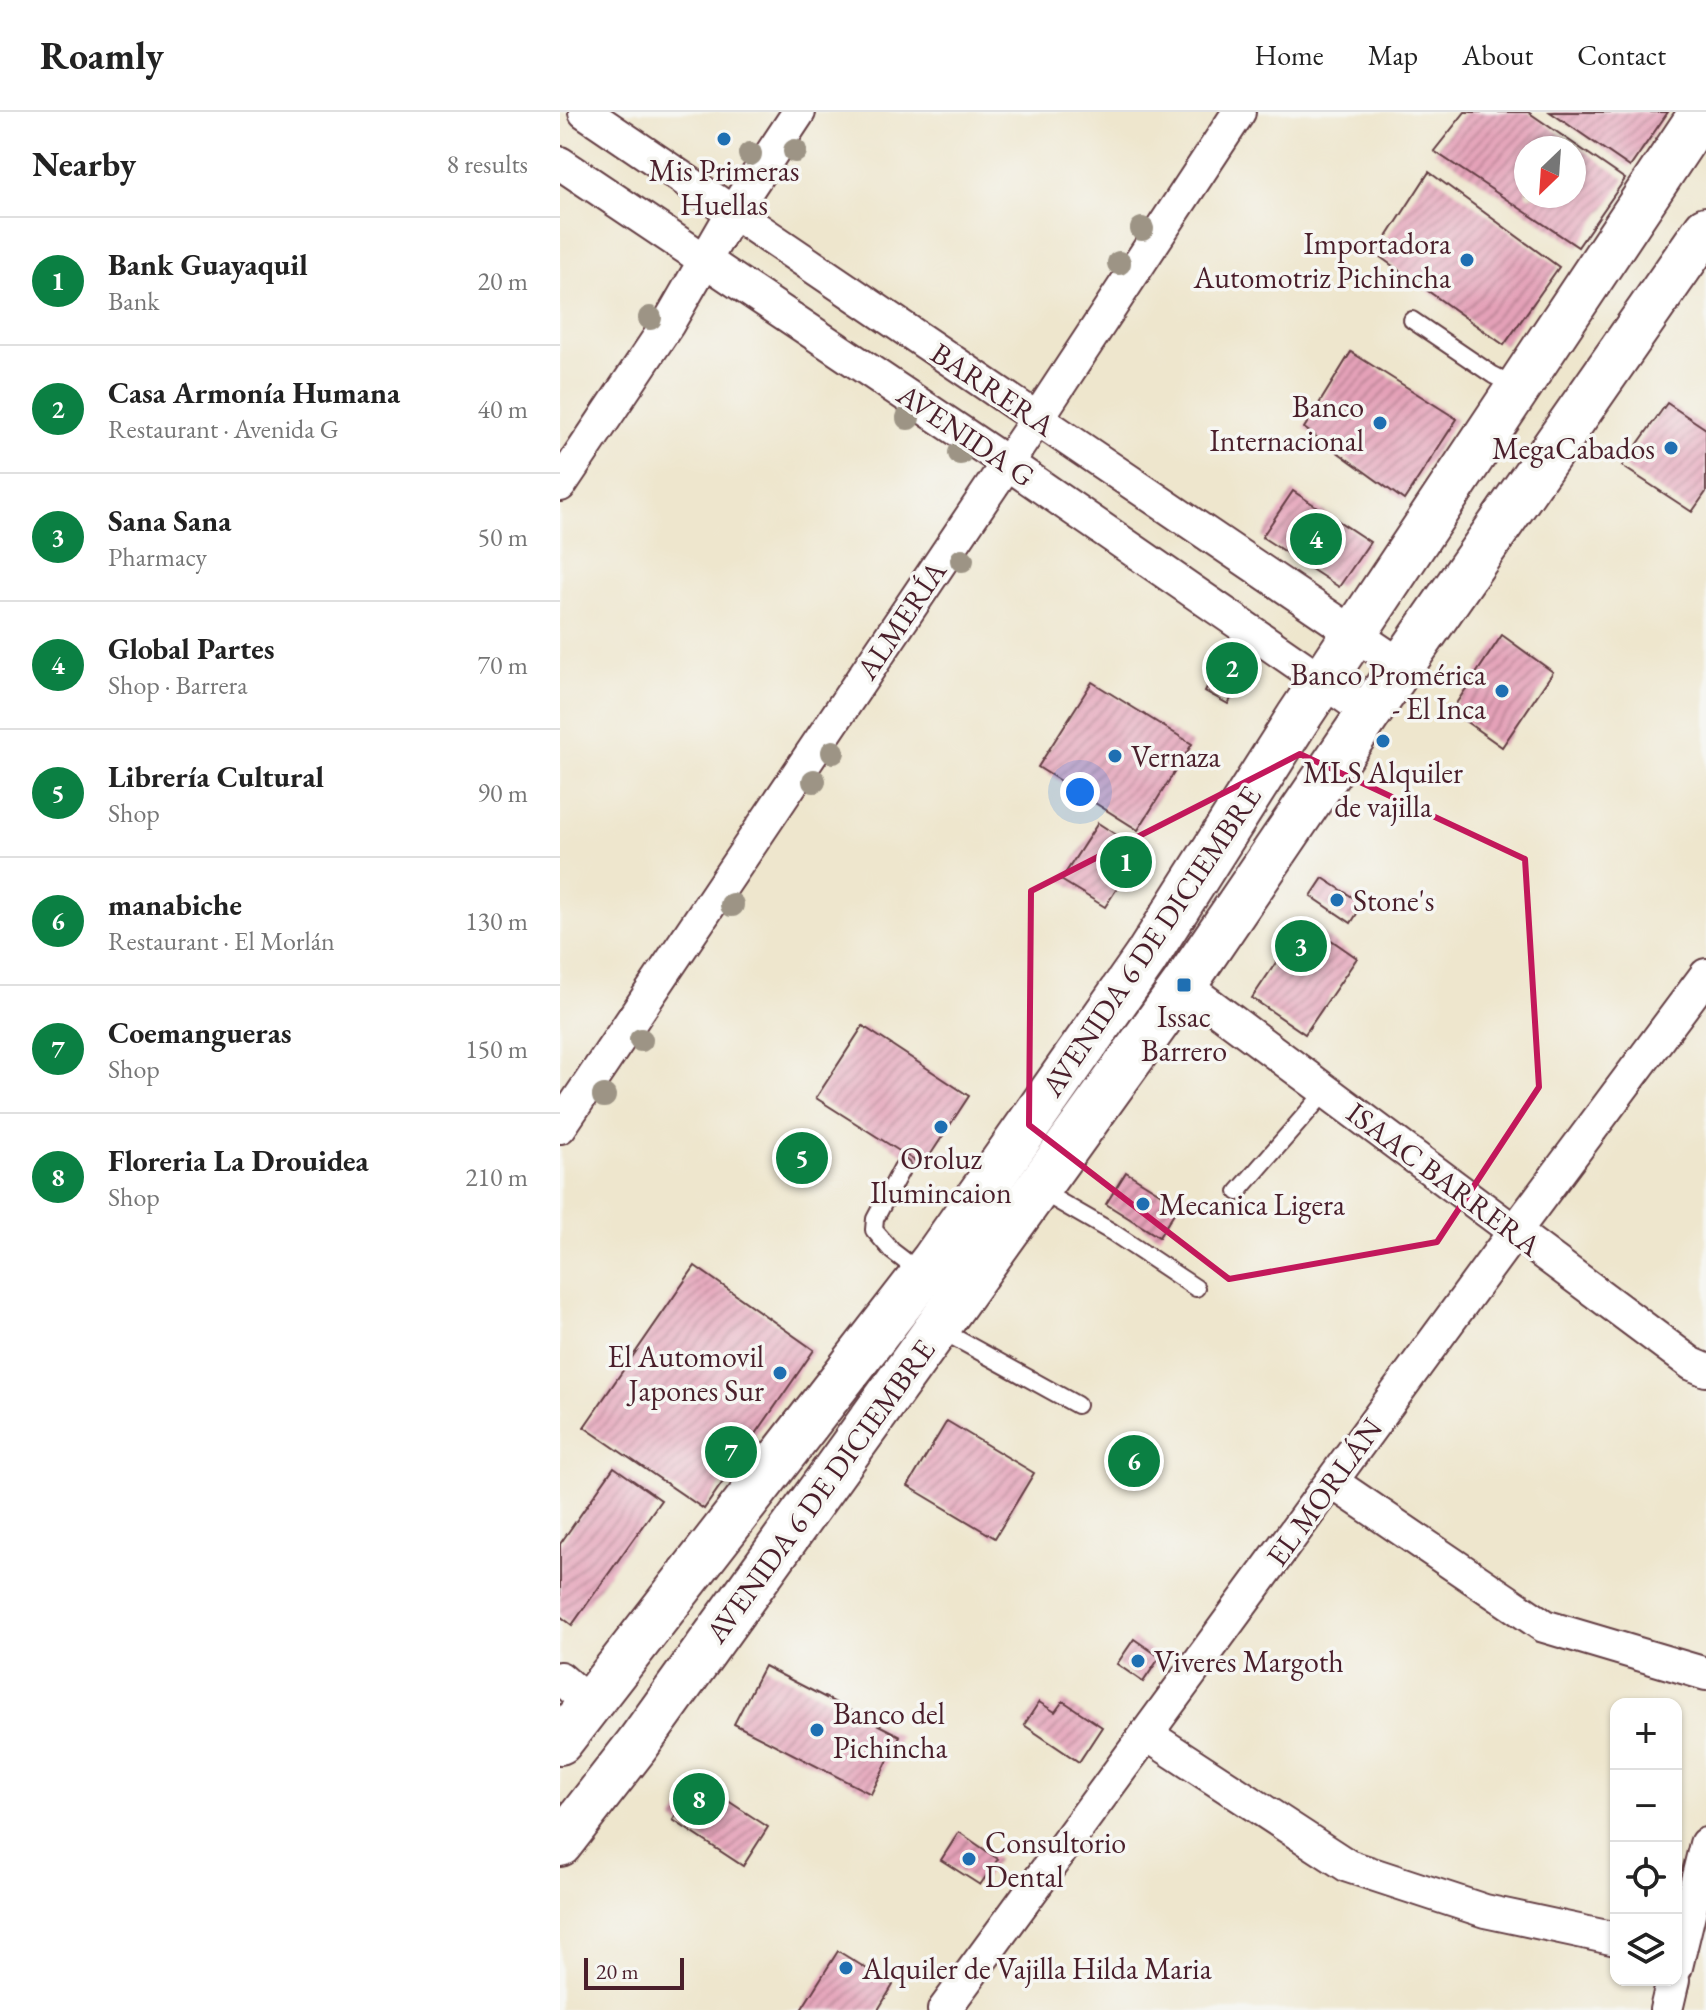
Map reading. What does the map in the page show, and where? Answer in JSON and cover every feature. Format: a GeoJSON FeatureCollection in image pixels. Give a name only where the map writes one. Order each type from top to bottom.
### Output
{"type":"FeatureCollection","features":[{"type":"Feature","properties":{"kind":"main road","name":"AVENIDA 6 DE DICIEMBRE"},"geometry":{"type":"LineString","coordinates":[[560,1742],[575,1692],[923,1275],[1145,959],[1355,632],[1702,112]]}},
{"type":"Feature","properties":{"kind":"main road","name":"AVENIDA 6 DE DICIEMBRE"},"geometry":{"type":"LineString","coordinates":[[560,1844],[637,1745],[1184,985],[1706,229]]}},
{"type":"Feature","properties":{"kind":"street","name":"BARRERA"},"geometry":{"type":"LineString","coordinates":[[585,112],[734,210],[1402,666]]}},
{"type":"Feature","properties":{"kind":"street"},"geometry":{"type":"LineString","coordinates":[[560,485],[668,324],[734,210],[799,112]]}},
{"type":"Feature","properties":{"kind":"street","name":"ALMERÍA"},"geometry":{"type":"LineString","coordinates":[[560,1127],[1037,419],[1239,112]]}},
{"type":"Feature","properties":{"kind":"street","name":"AVENIDA G"},"geometry":{"type":"LineString","coordinates":[[560,163],[1007,463],[1369,713]]}},
{"type":"Feature","properties":{"kind":"street","name":"EL MORLÁN"},"geometry":{"type":"LineString","coordinates":[[944,2010],[1706,975]]}},
{"type":"Feature","properties":{"kind":"street","name":"ISAAC BARRERA"},"geometry":{"type":"LineString","coordinates":[[1184,985],[1692,1364],[1706,1370]]}},
{"type":"Feature","properties":{"kind":"street"},"geometry":{"type":"LineString","coordinates":[[1332,1482],[1544,1626],[1706,1674]]}},
{"type":"Feature","properties":{"kind":"street"},"geometry":{"type":"LineString","coordinates":[[1146,1734],[1348,1866],[1485,1911],[1610,1938]]}},
{"type":"Feature","properties":{"kind":"street"},"geometry":{"type":"LineString","coordinates":[[1682,1962],[1706,1844]]}},
{"type":"Feature","properties":{"kind":"street"},"geometry":{"type":"LineString","coordinates":[[1666,2010],[1674,1986]]}},
{"type":"Feature","properties":{"kind":"lane"},"geometry":{"type":"LineString","coordinates":[[1412,320],[1493,375],[1518,388]]}},
{"type":"Feature","properties":{"kind":"lane"},"geometry":{"type":"LineString","coordinates":[[1238,1192],[1326,1091]]}},
{"type":"Feature","properties":{"kind":"lane"},"geometry":{"type":"LineString","coordinates":[[902,1168],[875,1219],[874,1230],[892,1251],[923,1275]]}},
{"type":"Feature","properties":{"kind":"lane"},"geometry":{"type":"LineString","coordinates":[[1038,1189],[1112,1232],[1196,1288]]}},
{"type":"Feature","properties":{"kind":"lane"},"geometry":{"type":"LineString","coordinates":[[937,1329],[1077,1405]]}},
{"type":"Feature","properties":{"kind":"highlighted area"},"geometry":{"type":"Polygon","coordinates":[[[1300,754],[1525,859],[1539,1087],[1437,1242],[1229,1279],[1029,1125],[1031,891],[1300,754]]]}},
{"type":"Feature","properties":{"kind":"building"},"geometry":{"type":"Polygon","coordinates":[[[1465,112],[1528,112],[1563,136],[1514,136],[1514,204],[1434,151],[1465,112]]]}},
{"type":"Feature","properties":{"kind":"building"},"geometry":{"type":"Polygon","coordinates":[[[1550,112],[1668,112],[1630,167],[1550,112]]]}},
{"type":"Feature","properties":{"kind":"building"},"geometry":{"type":"Polygon","coordinates":[[[1586,152],[1625,179],[1578,247],[1520,208],[1586,208],[1586,152]]]}},
{"type":"Feature","properties":{"kind":"building","name":"Importadora Automotriz Pichincha"},"geometry":{"type":"Polygon","coordinates":[[[1429,172],[1559,267],[1504,345],[1376,254],[1429,172]]]}},
{"type":"Feature","properties":{"kind":"building","name":"Banco Internacional"},"geometry":{"type":"Polygon","coordinates":[[[1351,352],[1457,419],[1404,500],[1304,428],[1351,352]]]}},
{"type":"Feature","properties":{"kind":"building","name":"MegaCabados"},"geometry":{"type":"Polygon","coordinates":[[[1667,403],[1706,429],[1706,492],[1692,512],[1622,466],[1667,403]]]}},
{"type":"Feature","properties":{"kind":"building"},"geometry":{"type":"Polygon","coordinates":[[[1293,491],[1370,542],[1339,587],[1262,537],[1293,491]]]}},
{"type":"Feature","properties":{"kind":"building","name":"Banco Promérica - El Inca"},"geometry":{"type":"Polygon","coordinates":[[[1502,635],[1553,672],[1502,747],[1451,711],[1502,635]]]}},
{"type":"Feature","properties":{"kind":"building"},"geometry":{"type":"Polygon","coordinates":[[[1226,650],[1251,664],[1228,704],[1205,691],[1226,650]]]}},
{"type":"Feature","properties":{"kind":"building","name":"Vernaza"},"geometry":{"type":"Polygon","coordinates":[[[1092,682],[1192,744],[1138,830],[1038,767],[1092,682]]]}},
{"type":"Feature","properties":{"kind":"building"},"geometry":{"type":"Polygon","coordinates":[[[1098,823],[1141,851],[1105,907],[1061,880],[1098,823]]]}},
{"type":"Feature","properties":{"kind":"building","name":"Stone's"},"geometry":{"type":"Polygon","coordinates":[[[1323,878],[1363,904],[1351,923],[1311,896],[1323,878]]]}},
{"type":"Feature","properties":{"kind":"building"},"geometry":{"type":"Polygon","coordinates":[[[1304,921],[1357,958],[1305,1034],[1252,998],[1304,921]]]}},
{"type":"Feature","properties":{"kind":"building"},"geometry":{"type":"Polygon","coordinates":[[[863,1026],[969,1096],[923,1166],[816,1098],[863,1026]]]}},
{"type":"Feature","properties":{"kind":"building","name":"Mecanica Ligera"},"geometry":{"type":"Polygon","coordinates":[[[1126,1172],[1179,1205],[1159,1237],[1106,1204],[1126,1172]]]}},
{"type":"Feature","properties":{"kind":"building"},"geometry":{"type":"Polygon","coordinates":[[[695,1266],[814,1350],[704,1509],[584,1427],[695,1266]]]}},
{"type":"Feature","properties":{"kind":"building"},"geometry":{"type":"Polygon","coordinates":[[[947,1421],[1034,1473],[995,1538],[908,1486],[947,1421]]]}},
{"type":"Feature","properties":{"kind":"building"},"geometry":{"type":"Polygon","coordinates":[[[614,1467],[661,1500],[572,1625],[560,1616],[560,1544],[614,1467]]]}},
{"type":"Feature","properties":{"kind":"building","name":"Viveres Margoth"},"geometry":{"type":"Polygon","coordinates":[[[1134,1639],[1160,1657],[1143,1682],[1117,1664],[1134,1639]]]}},
{"type":"Feature","properties":{"kind":"building","name":"Banco del Pichincha"},"geometry":{"type":"Polygon","coordinates":[[[764,1666],[900,1736],[871,1794],[734,1724],[764,1666]]]}},
{"type":"Feature","properties":{"kind":"building"},"geometry":{"type":"Polygon","coordinates":[[[1063,1701],[1102,1727],[1079,1762],[1024,1725],[1039,1702],[1055,1712],[1063,1701]]]}},
{"type":"Feature","properties":{"kind":"building"},"geometry":{"type":"Polygon","coordinates":[[[699,1782],[768,1827],[743,1866],[673,1820],[699,1782]]]}},
{"type":"Feature","properties":{"kind":"building","name":"Consultorio Dental"},"geometry":{"type":"Polygon","coordinates":[[[959,1832],[998,1859],[980,1885],[941,1860],[959,1832]]]}},
{"type":"Feature","properties":{"kind":"building","name":"Alquiler de Vajilla Hilda Maria"},"geometry":{"type":"Polygon","coordinates":[[[838,1951],[893,1985],[878,2010],[801,2010],[838,1951]]]}},
{"type":"Feature","properties":{"kind":"place","name":"Mis Primeras Huellas"},"geometry":{"type":"Point","coordinates":[724,139]}},
{"type":"Feature","properties":{"kind":"place","name":"Importadora Automotriz Pichincha"},"geometry":{"type":"Point","coordinates":[1467,260]}},
{"type":"Feature","properties":{"kind":"place","name":"Banco Internacional"},"geometry":{"type":"Point","coordinates":[1380,423]}},
{"type":"Feature","properties":{"kind":"place","name":"MegaCabados"},"geometry":{"type":"Point","coordinates":[1671,448]}},
{"type":"Feature","properties":{"kind":"place","name":"Global Partes"},"geometry":{"type":"Point","coordinates":[1316,539]}},
{"type":"Feature","properties":{"kind":"place","name":"Casa Armonía Humana"},"geometry":{"type":"Point","coordinates":[1232,668]}},
{"type":"Feature","properties":{"kind":"place","name":"Banco Promérica - El Inca"},"geometry":{"type":"Point","coordinates":[1502,691]}},
{"type":"Feature","properties":{"kind":"place","name":"MLS Alquiler de vajilla"},"geometry":{"type":"Point","coordinates":[1383,741]}},
{"type":"Feature","properties":{"kind":"place","name":"Vernaza"},"geometry":{"type":"Point","coordinates":[1115,756]}},
{"type":"Feature","properties":{"kind":"place","name":"Bank Guayaquil"},"geometry":{"type":"Point","coordinates":[1126,862]}},
{"type":"Feature","properties":{"kind":"place","name":"Stone's"},"geometry":{"type":"Point","coordinates":[1337,900]}},
{"type":"Feature","properties":{"kind":"place","name":"Sana Sana"},"geometry":{"type":"Point","coordinates":[1301,946]}},
{"type":"Feature","properties":{"kind":"place","name":"Issac Barrero"},"geometry":{"type":"Point","coordinates":[1184,985]}},
{"type":"Feature","properties":{"kind":"place","name":"Oroluz Ilumincaion"},"geometry":{"type":"Point","coordinates":[941,1127]}},
{"type":"Feature","properties":{"kind":"place","name":"Librería Cultural"},"geometry":{"type":"Point","coordinates":[802,1158]}},
{"type":"Feature","properties":{"kind":"place","name":"Mecanica Ligera"},"geometry":{"type":"Point","coordinates":[1143,1204]}},
{"type":"Feature","properties":{"kind":"place","name":"El Automovil Japones Sur"},"geometry":{"type":"Point","coordinates":[780,1373]}},
{"type":"Feature","properties":{"kind":"place","name":"Coemangueras"},"geometry":{"type":"Point","coordinates":[731,1452]}},
{"type":"Feature","properties":{"kind":"place","name":"manabiche"},"geometry":{"type":"Point","coordinates":[1134,1461]}},
{"type":"Feature","properties":{"kind":"place","name":"Viveres Margoth"},"geometry":{"type":"Point","coordinates":[1138,1661]}},
{"type":"Feature","properties":{"kind":"place","name":"Banco del Pichincha"},"geometry":{"type":"Point","coordinates":[817,1730]}},
{"type":"Feature","properties":{"kind":"place","name":"Floreria La Drouidea"},"geometry":{"type":"Point","coordinates":[699,1799]}},
{"type":"Feature","properties":{"kind":"place","name":"Consultorio Dental"},"geometry":{"type":"Point","coordinates":[969,1859]}},
{"type":"Feature","properties":{"kind":"place","name":"Alquiler de Vajilla Hilda Maria"},"geometry":{"type":"Point","coordinates":[846,1968]}}]}
